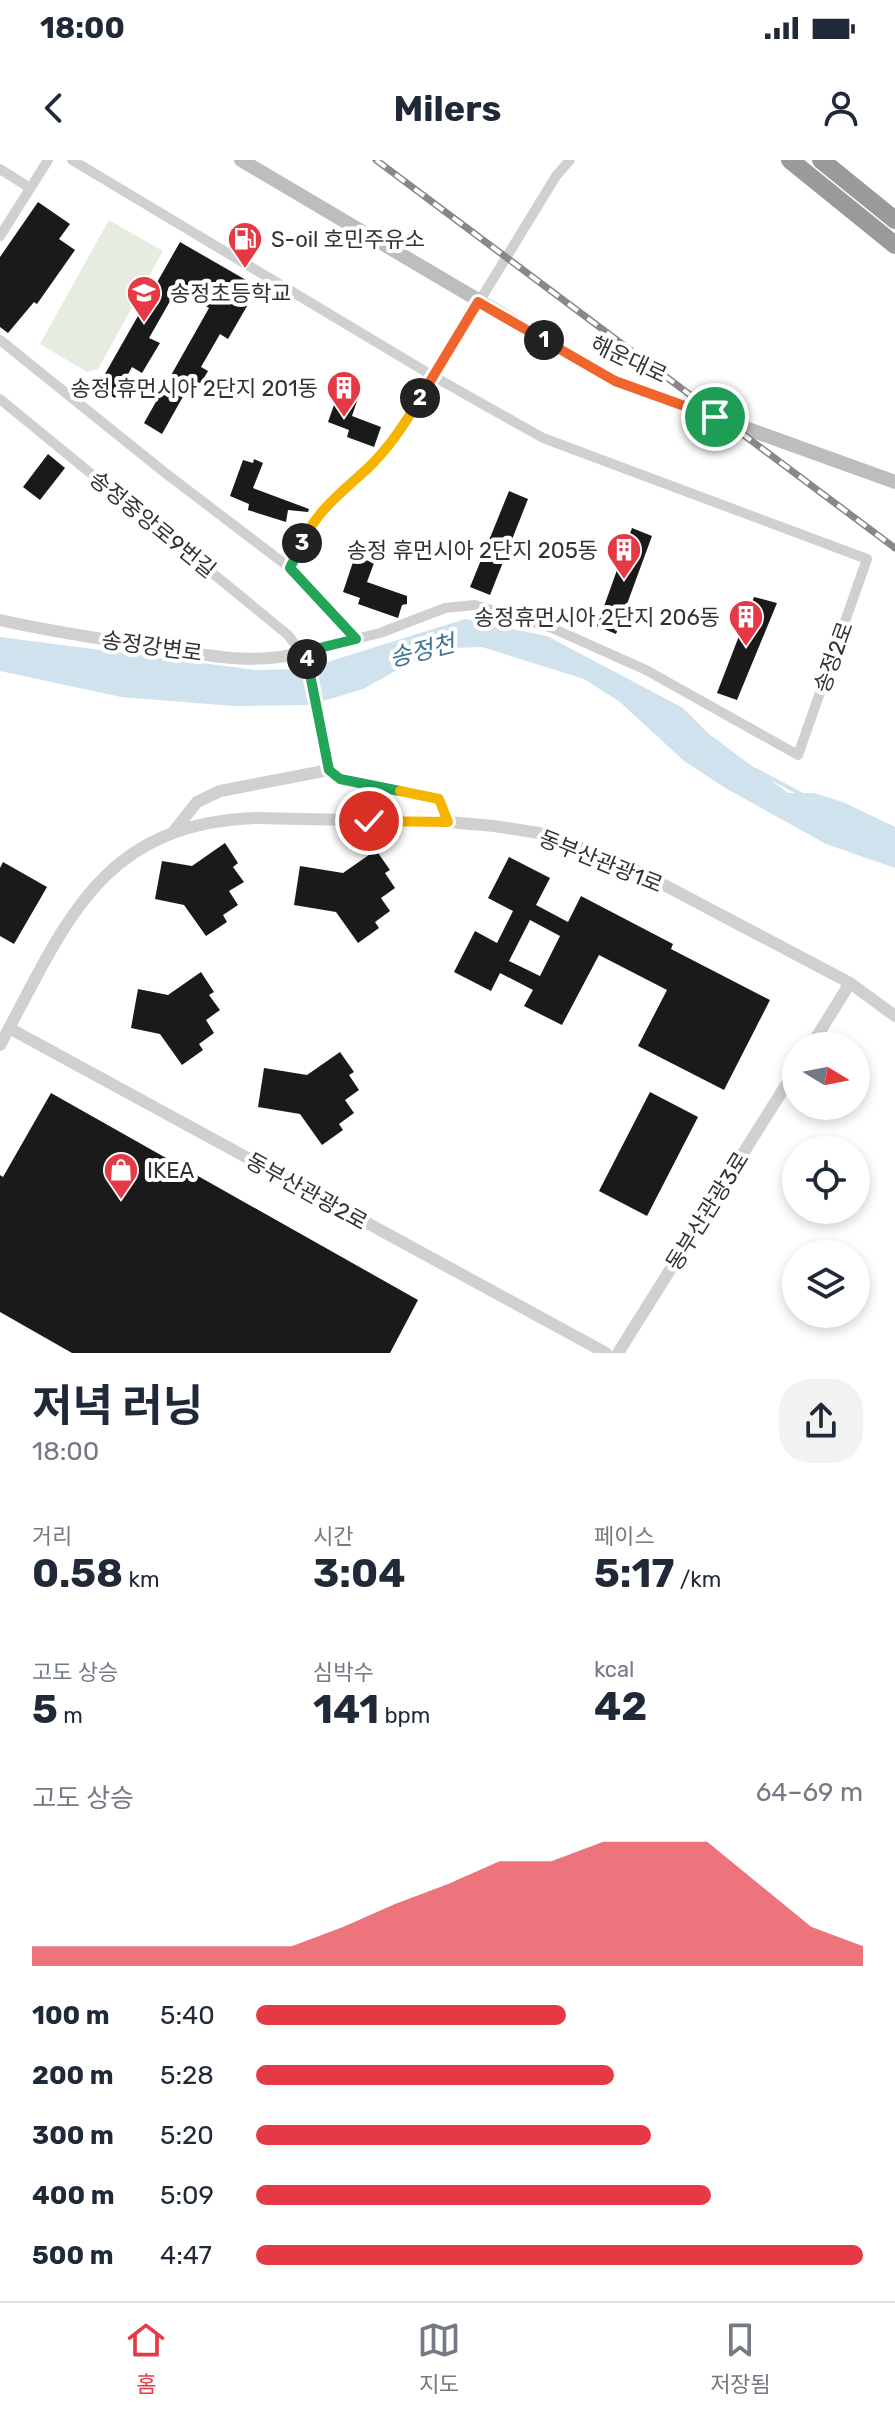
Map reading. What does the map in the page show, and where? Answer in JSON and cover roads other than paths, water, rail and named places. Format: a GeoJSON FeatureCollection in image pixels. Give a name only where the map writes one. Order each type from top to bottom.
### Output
{"type":"FeatureCollection","features":[{"type":"Feature","properties":{"kind":"highway"},"geometry":{"type":"LineString","coordinates":[[790,160],[895,245]]}},
{"type":"Feature","properties":{"kind":"highway"},"geometry":{"type":"LineString","coordinates":[[821,160],[895,220]]}},
{"type":"Feature","properties":{"kind":"main road","name":"해운대로"},"geometry":{"type":"LineString","coordinates":[[241,160],[615,381],[895,482]]}},
{"type":"Feature","properties":{"kind":"street"},"geometry":{"type":"LineString","coordinates":[[0,236],[48,160]]}},
{"type":"Feature","properties":{"kind":"street"},"geometry":{"type":"LineString","coordinates":[[72,160],[433,376]]}},
{"type":"Feature","properties":{"kind":"street"},"geometry":{"type":"LineString","coordinates":[[290,568],[306,533],[326,504],[380,455],[402,428],[556,176],[570,160]]}},
{"type":"Feature","properties":{"kind":"street"},"geometry":{"type":"LineString","coordinates":[[0,169],[30,188]]}},
{"type":"Feature","properties":{"kind":"street"},"geometry":{"type":"LineString","coordinates":[[0,340],[164,472],[290,568],[356,639],[305,656],[329,770],[340,779],[439,799],[448,822]]}},
{"type":"Feature","properties":{"kind":"street","name":"송정2로"},"geometry":{"type":"LineString","coordinates":[[356,639],[445,608],[475,605],[552,628],[646,670],[798,755],[867,559],[543,438],[433,376]]}},
{"type":"Feature","properties":{"kind":"street","name":"송정중앙로9번길"},"geometry":{"type":"LineString","coordinates":[[0,399],[288,635],[305,656]]}},
{"type":"Feature","properties":{"kind":"street","name":"송정강변로"},"geometry":{"type":"LineString","coordinates":[[0,620],[102,639],[250,660],[305,656]]}},
{"type":"Feature","properties":{"kind":"street"},"geometry":{"type":"LineString","coordinates":[[174,831],[197,802],[220,791],[329,770]]}},
{"type":"Feature","properties":{"kind":"street","name":"동부산관광1로"},"geometry":{"type":"LineString","coordinates":[[0,1045],[66,920],[94,886],[123,859],[174,831],[226,819],[255,818],[448,822],[545,834],[632,868],[850,983],[895,1016]]}},
{"type":"Feature","properties":{"kind":"street"},"geometry":{"type":"LineString","coordinates":[[820,1032],[850,983]]}},
{"type":"Feature","properties":{"kind":"street","name":"동부산관광2로"},"geometry":{"type":"LineString","coordinates":[[9,1028],[606,1353]]}},
{"type":"Feature","properties":{"kind":"street","name":"동부산관광3로"},"geometry":{"type":"LineString","coordinates":[[618,1353],[782,1091]]}},
{"type":"Feature","properties":{"kind":"water","name":"송정천"},"geometry":{"type":"Polygon","coordinates":[[[465,619],[547,636],[683,708],[709,734],[788,793],[814,793],[843,802],[895,827],[895,868],[826,844],[727,789],[684,761],[620,702],[584,679],[482,647],[451,648],[408,664],[363,689],[310,705],[234,706],[121,697],[0,671],[0,637],[256,670],[305,669],[465,619]]]}},
{"type":"Feature","properties":{"kind":"waterway","name":"송정천"},"geometry":{"type":"LineString","coordinates":[[756,770],[801,794]]}},
{"type":"Feature","properties":{"kind":"railway"},"geometry":{"type":"LineString","coordinates":[[376,160],[895,548]]}},
{"type":"Feature","properties":{"kind":"place","name":"S-oil 호민주유소"},"geometry":{"type":"Point","coordinates":[245,270]}},
{"type":"Feature","properties":{"kind":"place","name":"송정초등학교"},"geometry":{"type":"Point","coordinates":[144,324]}},
{"type":"Feature","properties":{"kind":"place","name":"송정 휴먼시아 2단지 201동"},"geometry":{"type":"Point","coordinates":[344,419]}},
{"type":"Feature","properties":{"kind":"place","name":"송정 휴먼시아 2단지 205동"},"geometry":{"type":"Point","coordinates":[624,581]}},
{"type":"Feature","properties":{"kind":"place","name":"송정휴먼시아 2단지 206동"},"geometry":{"type":"Point","coordinates":[746,648]}},
{"type":"Feature","properties":{"kind":"place","name":"IKEA"},"geometry":{"type":"Point","coordinates":[121,1201]}}]}
